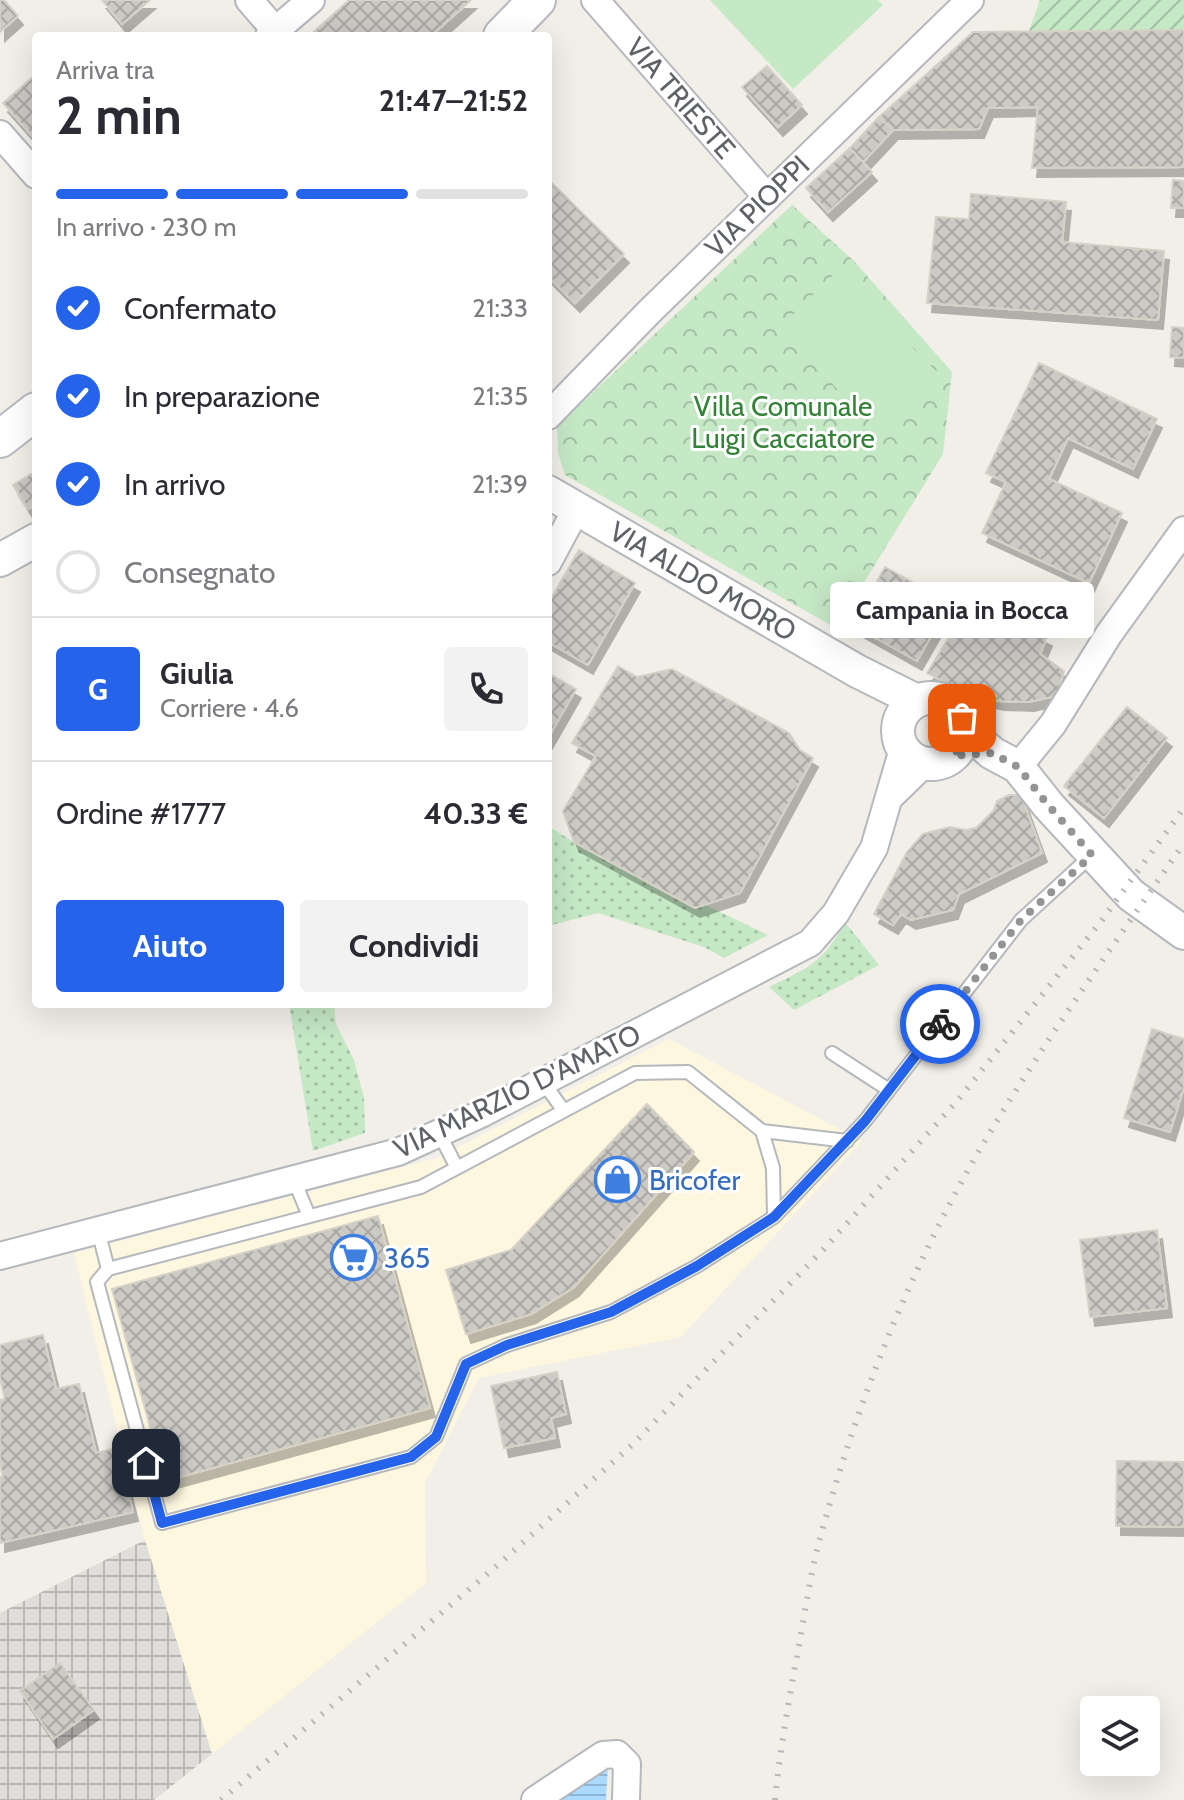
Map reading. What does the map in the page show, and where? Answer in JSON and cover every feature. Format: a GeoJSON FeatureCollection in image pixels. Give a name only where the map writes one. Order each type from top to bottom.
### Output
{"type":"FeatureCollection","features":[{"type":"Feature","properties":{"kind":"main road"},"geometry":{"type":"LineString","coordinates":[[506,32],[537,0]]}},
{"type":"Feature","properties":{"kind":"main road"},"geometry":{"type":"LineString","coordinates":[[0,439],[32,414]]}},
{"type":"Feature","properties":{"kind":"street"},"geometry":{"type":"LineString","coordinates":[[249,0],[271,32]]}},
{"type":"Feature","properties":{"kind":"street"},"geometry":{"type":"LineString","coordinates":[[273,32],[311,0]]}},
{"type":"Feature","properties":{"kind":"street","name":"VIA TRIESTE"},"geometry":{"type":"LineString","coordinates":[[595,0],[767,197]]}},
{"type":"Feature","properties":{"kind":"street","name":"VIA PIOPPI"},"geometry":{"type":"LineString","coordinates":[[552,412],[650,311],[970,0]]}},
{"type":"Feature","properties":{"kind":"street"},"geometry":{"type":"LineString","coordinates":[[0,134],[32,170]]}},
{"type":"Feature","properties":{"kind":"street","name":"VIA ALDO MORO"},"geometry":{"type":"LineString","coordinates":[[552,494],[857,671],[917,701],[924,698],[946,701],[956,708],[962,718],[929,745]]}},
{"type":"Feature","properties":{"kind":"street"},"geometry":{"type":"LineString","coordinates":[[552,555],[577,508]]}},
{"type":"Feature","properties":{"kind":"street"},"geometry":{"type":"LineString","coordinates":[[1005,760],[1053,724],[1109,634],[1184,530]]}},
{"type":"Feature","properties":{"kind":"street"},"geometry":{"type":"LineString","coordinates":[[0,560],[32,542]]}},
{"type":"Feature","properties":{"kind":"street","name":"VIA ALDO MORO"},"geometry":{"type":"LineString","coordinates":[[857,671],[929,745],[1005,760],[1131,895],[1184,933]]}},
{"type":"Feature","properties":{"kind":"street"},"geometry":{"type":"LineString","coordinates":[[917,701],[905,711],[929,745]]}},
{"type":"Feature","properties":{"kind":"street","name":"VIA MARZIO D'AMATO"},"geometry":{"type":"LineString","coordinates":[[0,1256],[398,1152],[483,1113],[810,943],[836,913],[874,848],[890,797],[929,745]]}},
{"type":"Feature","properties":{"kind":"street"},"geometry":{"type":"LineString","coordinates":[[535,1800],[603,1755],[617,1754],[627,1764],[626,1800]]}},
{"type":"Feature","properties":{"kind":"lane"},"geometry":{"type":"LineString","coordinates":[[847,1141],[762,1131],[688,1072],[635,1073],[421,1187],[108,1269],[97,1282],[162,1523],[411,1457],[436,1437],[466,1364],[507,1345],[611,1312],[697,1266],[774,1217],[847,1141],[1021,920],[1092,855]]}},
{"type":"Feature","properties":{"kind":"lane"},"geometry":{"type":"LineString","coordinates":[[832,1053],[889,1090]]}},
{"type":"Feature","properties":{"kind":"lane"},"geometry":{"type":"LineString","coordinates":[[543,1082],[564,1111]]}},
{"type":"Feature","properties":{"kind":"lane"},"geometry":{"type":"LineString","coordinates":[[762,1131],[773,1168],[774,1217]]}},
{"type":"Feature","properties":{"kind":"lane"},"geometry":{"type":"LineString","coordinates":[[439,1133],[457,1168]]}},
{"type":"Feature","properties":{"kind":"lane"},"geometry":{"type":"LineString","coordinates":[[294,1180],[309,1216]]}},
{"type":"Feature","properties":{"kind":"lane"},"geometry":{"type":"LineString","coordinates":[[98,1230],[108,1269]]}},
{"type":"Feature","properties":{"kind":"shaded area"},"geometry":{"type":"Polygon","coordinates":[[[669,1039],[862,1141],[681,1337],[479,1378],[425,1483],[426,1583],[212,1754],[145,1540],[74,1253],[437,1158],[669,1039]]]}},
{"type":"Feature","properties":{"kind":"shaded area"},"geometry":{"type":"Polygon","coordinates":[[[145,1540],[212,1754],[154,1800],[0,1800],[0,1613],[145,1540]]]}},
{"type":"Feature","properties":{"kind":"green space"},"geometry":{"type":"Polygon","coordinates":[[[710,0],[878,0],[883,5],[793,89],[710,0]]]}},
{"type":"Feature","properties":{"kind":"green space"},"geometry":{"type":"Polygon","coordinates":[[[1040,0],[1184,0],[1184,30],[1029,31],[1040,0]]]}},
{"type":"Feature","properties":{"kind":"green space","name":"Villa Comunale Luigi Cacciatore"},"geometry":{"type":"Polygon","coordinates":[[[792,205],[854,261],[952,372],[943,454],[836,628],[565,475],[558,453],[557,426],[792,205]]]}},
{"type":"Feature","properties":{"kind":"green space"},"geometry":{"type":"Polygon","coordinates":[[[836,272],[938,373],[880,431],[778,330],[836,272]]]}},
{"type":"Feature","properties":{"kind":"green space"},"geometry":{"type":"Polygon","coordinates":[[[552,828],[574,842],[768,935],[724,958],[704,947],[598,913],[552,925],[552,828]]]}},
{"type":"Feature","properties":{"kind":"green space"},"geometry":{"type":"Polygon","coordinates":[[[845,922],[879,965],[794,1010],[769,987],[822,956],[845,922]]]}},
{"type":"Feature","properties":{"kind":"green space"},"geometry":{"type":"Polygon","coordinates":[[[290,1008],[334,1008],[336,1024],[354,1060],[364,1098],[365,1133],[313,1151],[290,1008]]]}},
{"type":"Feature","properties":{"kind":"water"},"geometry":{"type":"Polygon","coordinates":[[[608,1765],[606,1800],[545,1800],[608,1765]]]}},
{"type":"Feature","properties":{"kind":"building"},"geometry":{"type":"Polygon","coordinates":[[[0,0],[4,0],[18,16],[0,32],[0,0]]]}},
{"type":"Feature","properties":{"kind":"building"},"geometry":{"type":"Polygon","coordinates":[[[102,0],[150,0],[122,24],[102,0]]]}},
{"type":"Feature","properties":{"kind":"building"},"geometry":{"type":"Polygon","coordinates":[[[349,0],[471,0],[435,32],[313,32],[349,0]]]}},
{"type":"Feature","properties":{"kind":"building"},"geometry":{"type":"Polygon","coordinates":[[[1184,30],[1184,167],[1032,168],[1038,107],[988,108],[979,129],[893,130],[879,117],[973,32],[1184,30]]]}},
{"type":"Feature","properties":{"kind":"building"},"geometry":{"type":"Polygon","coordinates":[[[767,66],[802,105],[778,127],[742,87],[767,66]]]}},
{"type":"Feature","properties":{"kind":"building"},"geometry":{"type":"Polygon","coordinates":[[[32,78],[32,136],[3,103],[32,78]]]}},
{"type":"Feature","properties":{"kind":"building"},"geometry":{"type":"Polygon","coordinates":[[[879,117],[893,130],[863,162],[850,148],[879,117]]]}},
{"type":"Feature","properties":{"kind":"building"},"geometry":{"type":"Polygon","coordinates":[[[850,148],[872,172],[828,212],[806,188],[850,148]]]}},
{"type":"Feature","properties":{"kind":"building"},"geometry":{"type":"Polygon","coordinates":[[[1173,180],[1184,181],[1184,208],[1171,208],[1173,180]]]}},
{"type":"Feature","properties":{"kind":"building"},"geometry":{"type":"Polygon","coordinates":[[[552,183],[624,254],[575,303],[552,280],[552,183]]]}},
{"type":"Feature","properties":{"kind":"building"},"geometry":{"type":"Polygon","coordinates":[[[971,194],[1066,202],[1062,242],[1164,251],[1158,320],[927,303],[936,217],[969,219],[971,194]]]}},
{"type":"Feature","properties":{"kind":"building"},"geometry":{"type":"Polygon","coordinates":[[[1172,327],[1184,328],[1184,358],[1170,357],[1172,327]]]}},
{"type":"Feature","properties":{"kind":"building"},"geometry":{"type":"Polygon","coordinates":[[[1039,363],[1157,419],[1133,469],[1068,438],[1049,479],[1122,513],[1089,583],[982,533],[1006,482],[986,473],[1039,363]]]}},
{"type":"Feature","properties":{"kind":"building"},"geometry":{"type":"Polygon","coordinates":[[[32,473],[32,507],[28,509],[13,485],[32,473]]]}},
{"type":"Feature","properties":{"kind":"building"},"geometry":{"type":"Polygon","coordinates":[[[579,550],[635,583],[588,665],[552,644],[552,597],[579,550]]]}},
{"type":"Feature","properties":{"kind":"building"},"geometry":{"type":"Polygon","coordinates":[[[885,567],[950,603],[917,661],[853,625],[885,567]]]}},
{"type":"Feature","properties":{"kind":"building"},"geometry":{"type":"Polygon","coordinates":[[[970,603],[1047,637],[1040,654],[1064,671],[1056,696],[1029,702],[999,701],[969,694],[927,673],[970,603]]]}},
{"type":"Feature","properties":{"kind":"building"},"geometry":{"type":"Polygon","coordinates":[[[618,666],[637,677],[672,669],[789,733],[800,750],[813,758],[740,893],[695,908],[574,842],[563,811],[596,756],[572,743],[618,666]]]}},
{"type":"Feature","properties":{"kind":"building"},"geometry":{"type":"Polygon","coordinates":[[[552,675],[576,689],[552,731],[552,675]]]}},
{"type":"Feature","properties":{"kind":"building"},"geometry":{"type":"Polygon","coordinates":[[[1127,707],[1167,738],[1104,818],[1064,786],[1127,707]]]}},
{"type":"Feature","properties":{"kind":"building"},"geometry":{"type":"Polygon","coordinates":[[[1009,795],[1021,795],[1042,853],[959,894],[953,910],[911,920],[901,914],[893,925],[874,914],[907,852],[923,834],[950,827],[976,828],[994,810],[997,801],[1009,795]]]}},
{"type":"Feature","properties":{"kind":"building"},"geometry":{"type":"Polygon","coordinates":[[[1152,1029],[1184,1039],[1184,1087],[1170,1132],[1124,1118],[1152,1029]]]}},
{"type":"Feature","properties":{"kind":"building"},"geometry":{"type":"Polygon","coordinates":[[[647,1104],[694,1152],[574,1287],[531,1314],[466,1334],[446,1270],[511,1250],[647,1104]]]}},
{"type":"Feature","properties":{"kind":"building"},"geometry":{"type":"Polygon","coordinates":[[[378,1216],[430,1408],[165,1481],[112,1289],[378,1216]]]}},
{"type":"Feature","properties":{"kind":"building"},"geometry":{"type":"Polygon","coordinates":[[[1157,1230],[1167,1308],[1090,1317],[1080,1240],[1157,1230]]]}},
{"type":"Feature","properties":{"kind":"building"},"geometry":{"type":"Polygon","coordinates":[[[43,1335],[56,1389],[79,1384],[96,1453],[117,1448],[133,1512],[0,1543],[0,1477],[3,1476],[0,1465],[0,1400],[5,1399],[0,1379],[0,1345],[43,1335]]]}},
{"type":"Feature","properties":{"kind":"building"},"geometry":{"type":"Polygon","coordinates":[[[557,1372],[566,1414],[551,1418],[555,1438],[504,1448],[491,1386],[557,1372]]]}},
{"type":"Feature","properties":{"kind":"building"},"geometry":{"type":"Polygon","coordinates":[[[1117,1461],[1184,1462],[1184,1527],[1116,1526],[1117,1461]]]}},
{"type":"Feature","properties":{"kind":"building"},"geometry":{"type":"Polygon","coordinates":[[[60,1663],[94,1710],[53,1739],[20,1691],[60,1663]]]}},
{"type":"Feature","properties":{"kind":"railway"},"geometry":{"type":"LineString","coordinates":[[221,1800],[499,1564],[632,1445],[823,1250],[958,1100],[1102,920],[1184,808]]}},
{"type":"Feature","properties":{"kind":"railway"},"geometry":{"type":"LineString","coordinates":[[775,1800],[787,1710],[818,1546],[852,1434],[907,1292],[952,1200],[1000,1116],[1184,843]]}},
{"type":"Feature","properties":{"kind":"way so far"},"geometry":{"type":"LineString","coordinates":[[940,1024],[1021,920],[1092,855],[1018,767],[992,753],[953,756],[964,739],[962,718]]}},
{"type":"Feature","properties":{"kind":"place","name":"Campania in Bocca"},"geometry":{"type":"Point","coordinates":[962,718]}},
{"type":"Feature","properties":{"kind":"place","name":"Bricofer"},"geometry":{"type":"Point","coordinates":[618,1180]}},
{"type":"Feature","properties":{"kind":"place","name":"365"},"geometry":{"type":"Point","coordinates":[353,1258]}},
{"type":"Feature","properties":{"kind":"route"},"geometry":{"type":"LineString","coordinates":[[146,1463],[162,1523],[411,1457],[436,1437],[466,1364],[507,1345],[611,1312],[697,1266],[774,1217],[865,1121],[940,1024]]}}]}
